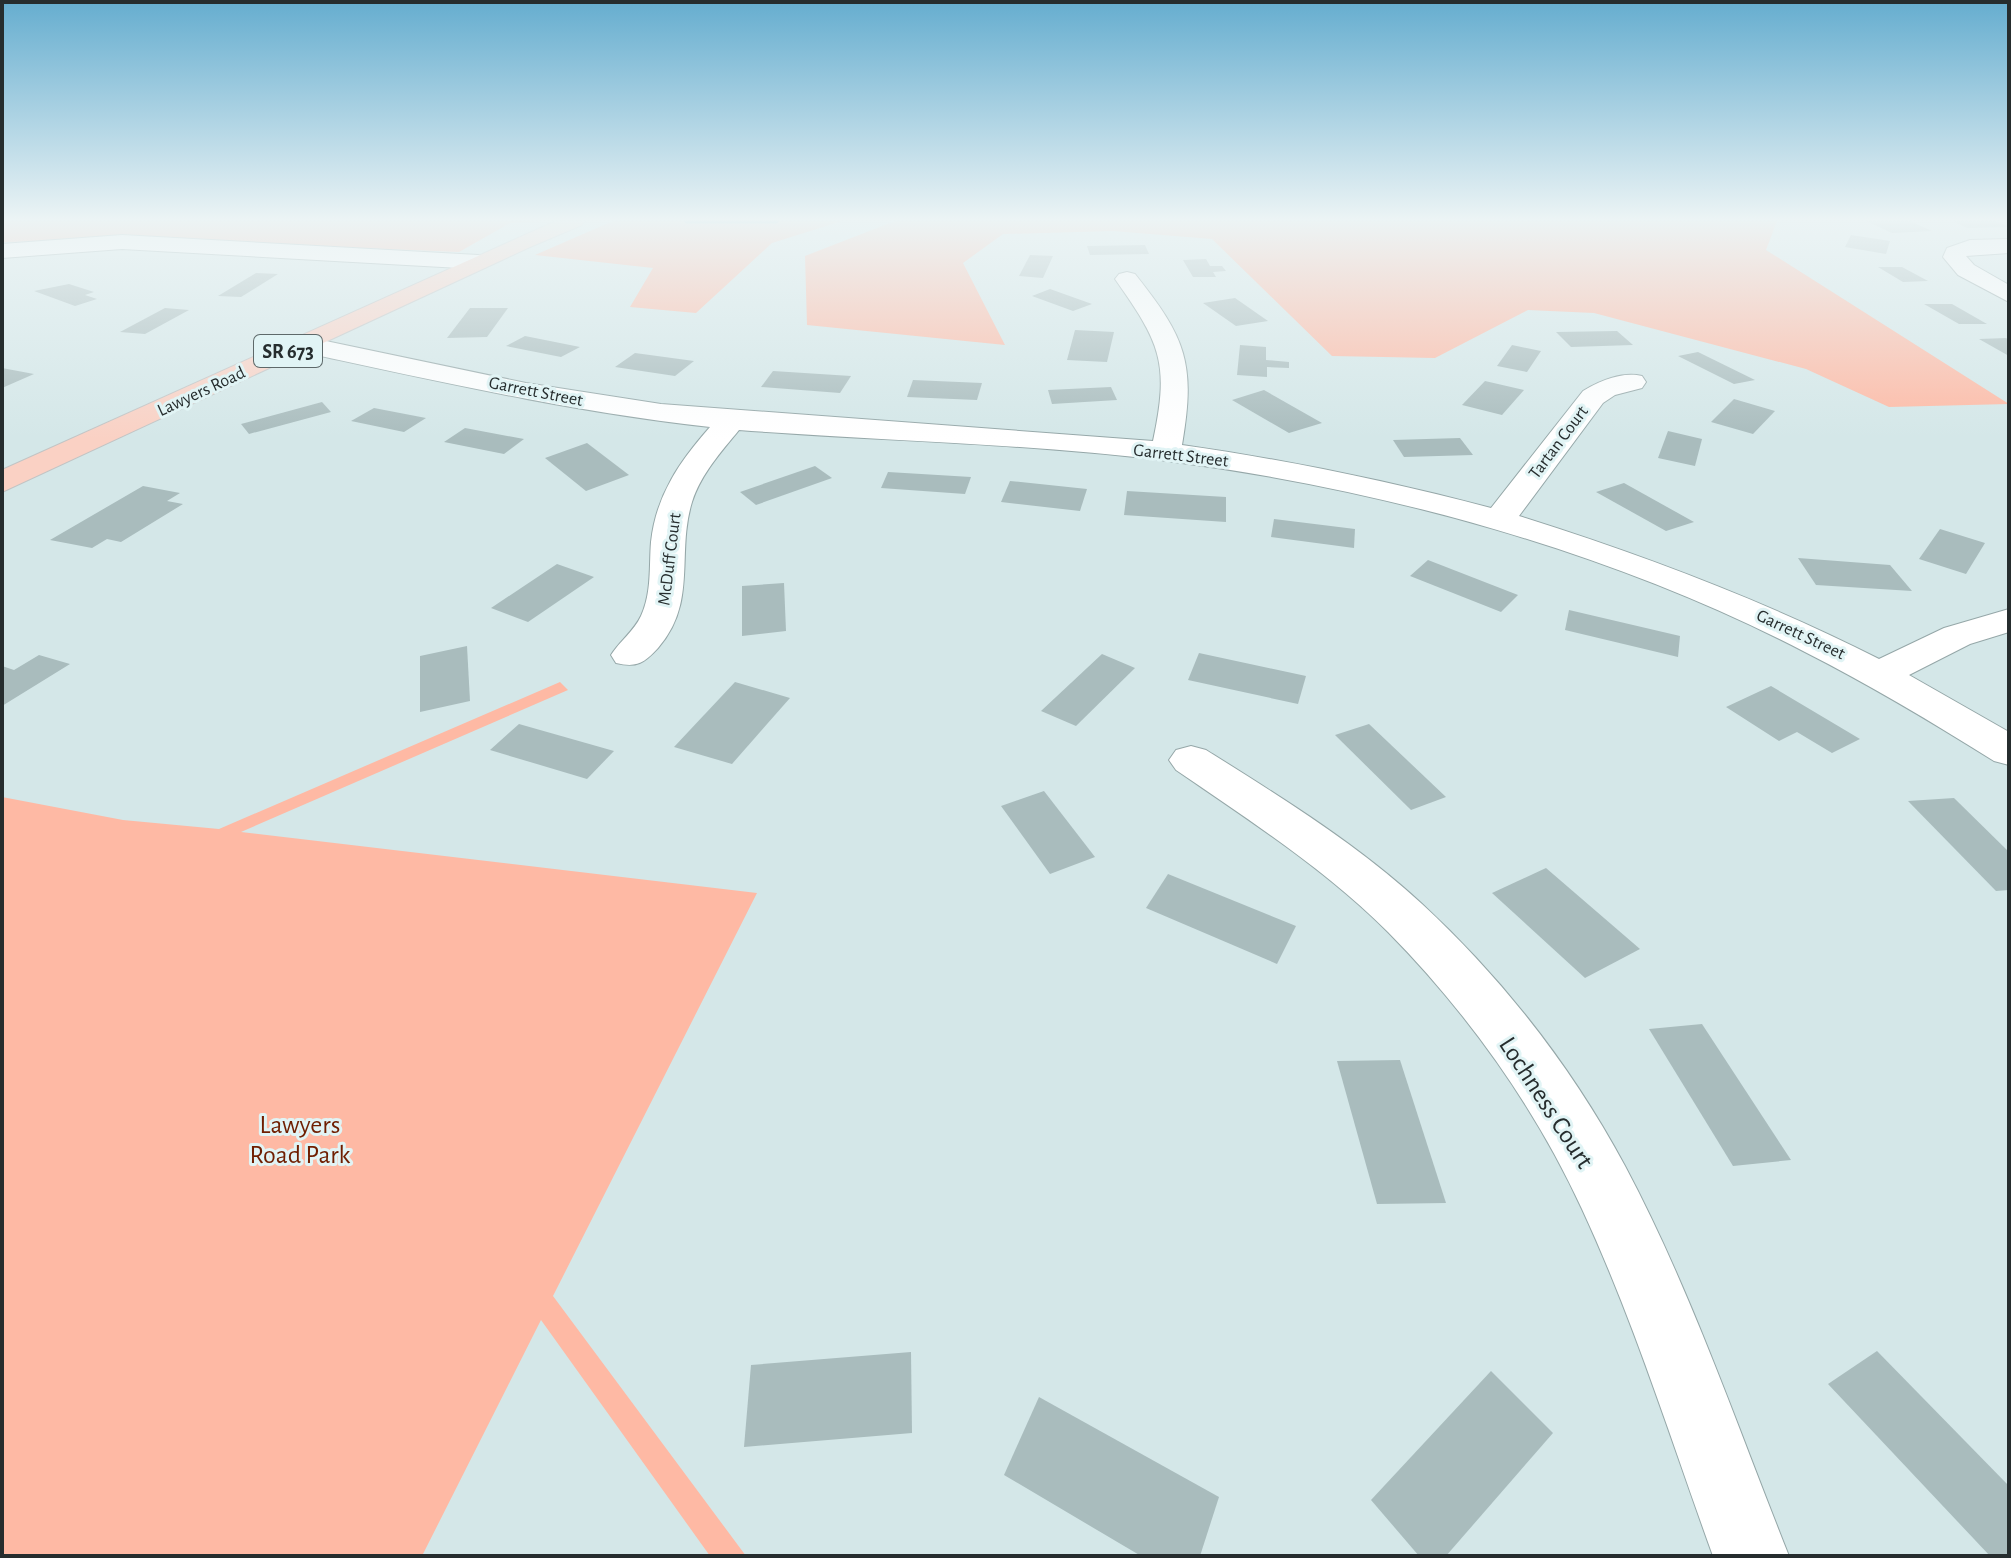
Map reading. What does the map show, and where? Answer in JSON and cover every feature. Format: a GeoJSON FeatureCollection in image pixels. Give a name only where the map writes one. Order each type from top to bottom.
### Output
{"type":"FeatureCollection","features":[{"type":"Feature","properties":{"kind":"main road","name":"Lawyers Road"},"geometry":{"type":"LineString","coordinates":[[2,482],[410,294]]}},
{"type":"Feature","properties":{"kind":"street"},"geometry":{"type":"LineString","coordinates":[[1139,294],[1165,332],[1174,360],[1177,398],[1166,452]]}},
{"type":"Feature","properties":{"kind":"street","name":"Garrett Street"},"geometry":{"type":"LineString","coordinates":[[302,344],[592,402],[731,420],[1166,452],[1356,484],[1497,522],[1671,580],[1770,619],[1882,673],[2009,751]]}},
{"type":"Feature","properties":{"kind":"street","name":"Tartan Court"},"geometry":{"type":"LineString","coordinates":[[1497,522],[1593,397],[1605,389],[1632,382]]}},
{"type":"Feature","properties":{"kind":"street","name":"McDuff Court"},"geometry":{"type":"LineString","coordinates":[[630,655],[661,620],[666,602],[670,523],[677,499],[706,451],[731,420]]}},
{"type":"Feature","properties":{"kind":"street"},"geometry":{"type":"LineString","coordinates":[[1882,673],[1957,636],[2009,620]]}},
{"type":"Feature","properties":{"kind":"street","name":"Lochness Court"},"geometry":{"type":"LineString","coordinates":[[1191,760],[1285,821],[1344,865],[1405,918],[1462,980],[1519,1051],[1572,1132],[1622,1227],[1751,1556]]}},
{"type":"Feature","properties":{"kind":"green space"},"geometry":{"type":"Polygon","coordinates":[[[638,294],[717,294],[696,313],[630,307],[638,294]]]}},
{"type":"Feature","properties":{"kind":"green space"},"geometry":{"type":"Polygon","coordinates":[[[806,294],[979,294],[1005,345],[807,325],[806,294]]]}},
{"type":"Feature","properties":{"kind":"green space"},"geometry":{"type":"Polygon","coordinates":[[[1268,294],[1835,294],[2009,404],[1889,407],[1806,369],[1594,313],[1528,310],[1435,358],[1332,356],[1268,294]]]}},
{"type":"Feature","properties":{"kind":"green space","name":"Lawyers Road Park"},"geometry":{"type":"Polygon","coordinates":[[[560,682],[568,690],[241,832],[757,893],[553,1296],[746,1556],[710,1556],[541,1320],[422,1556],[2,1556],[2,797],[123,820],[219,829],[560,682]]]}},
{"type":"Feature","properties":{"kind":"building"},"geometry":{"type":"Polygon","coordinates":[[[41,294],[89,294],[85,295],[97,299],[75,306],[41,294]]]}},
{"type":"Feature","properties":{"kind":"building"},"geometry":{"type":"Polygon","coordinates":[[[222,294],[246,294],[241,297],[218,296],[222,294]]]}},
{"type":"Feature","properties":{"kind":"building"},"geometry":{"type":"Polygon","coordinates":[[[1063,294],[1092,304],[1073,311],[1032,296],[1063,294]]]}},
{"type":"Feature","properties":{"kind":"building"},"geometry":{"type":"Polygon","coordinates":[[[1235,298],[1268,321],[1236,326],[1203,303],[1235,298]]]}},
{"type":"Feature","properties":{"kind":"building"},"geometry":{"type":"Polygon","coordinates":[[[1924,304],[1952,304],[1987,324],[1959,324],[1924,304]]]}},
{"type":"Feature","properties":{"kind":"building"},"geometry":{"type":"Polygon","coordinates":[[[165,308],[189,310],[145,334],[120,332],[165,308]]]}},
{"type":"Feature","properties":{"kind":"building"},"geometry":{"type":"Polygon","coordinates":[[[470,308],[508,308],[487,337],[447,338],[470,308]]]}},
{"type":"Feature","properties":{"kind":"building"},"geometry":{"type":"Polygon","coordinates":[[[1075,330],[1114,332],[1107,362],[1067,360],[1075,330]]]}},
{"type":"Feature","properties":{"kind":"building"},"geometry":{"type":"Polygon","coordinates":[[[1617,331],[1633,345],[1571,347],[1556,332],[1617,331]]]}},
{"type":"Feature","properties":{"kind":"building"},"geometry":{"type":"Polygon","coordinates":[[[525,336],[580,347],[561,357],[506,346],[525,336]]]}},
{"type":"Feature","properties":{"kind":"building"},"geometry":{"type":"Polygon","coordinates":[[[1979,339],[2009,340],[2009,356],[1979,339]]]}},
{"type":"Feature","properties":{"kind":"building"},"geometry":{"type":"Polygon","coordinates":[[[1240,345],[1266,347],[1266,360],[1289,362],[1289,368],[1267,367],[1267,377],[1237,375],[1240,345]]]}},
{"type":"Feature","properties":{"kind":"building"},"geometry":{"type":"Polygon","coordinates":[[[1512,345],[1541,351],[1527,372],[1497,366],[1512,345]]]}},
{"type":"Feature","properties":{"kind":"building"},"geometry":{"type":"Polygon","coordinates":[[[1698,352],[1755,380],[1734,384],[1678,356],[1698,352]]]}},
{"type":"Feature","properties":{"kind":"building"},"geometry":{"type":"Polygon","coordinates":[[[635,353],[694,361],[675,376],[615,367],[635,353]]]}},
{"type":"Feature","properties":{"kind":"building"},"geometry":{"type":"Polygon","coordinates":[[[2,368],[34,374],[2,388],[2,368]]]}},
{"type":"Feature","properties":{"kind":"building"},"geometry":{"type":"Polygon","coordinates":[[[773,371],[851,376],[840,393],[761,387],[773,371]]]}},
{"type":"Feature","properties":{"kind":"building"},"geometry":{"type":"Polygon","coordinates":[[[913,380],[982,383],[977,400],[907,397],[913,380]]]}},
{"type":"Feature","properties":{"kind":"building"},"geometry":{"type":"Polygon","coordinates":[[[1485,381],[1524,390],[1502,415],[1462,405],[1485,381]]]}},
{"type":"Feature","properties":{"kind":"building"},"geometry":{"type":"Polygon","coordinates":[[[1111,387],[1117,400],[1052,404],[1048,390],[1111,387]]]}},
{"type":"Feature","properties":{"kind":"building"},"geometry":{"type":"Polygon","coordinates":[[[1264,390],[1322,423],[1289,433],[1232,400],[1264,390]]]}},
{"type":"Feature","properties":{"kind":"building"},"geometry":{"type":"Polygon","coordinates":[[[1734,399],[1775,411],[1753,434],[1711,422],[1734,399]]]}},
{"type":"Feature","properties":{"kind":"building"},"geometry":{"type":"Polygon","coordinates":[[[322,402],[331,412],[249,434],[241,424],[322,402]]]}},
{"type":"Feature","properties":{"kind":"building"},"geometry":{"type":"Polygon","coordinates":[[[374,408],[426,418],[404,432],[351,421],[374,408]]]}},
{"type":"Feature","properties":{"kind":"building"},"geometry":{"type":"Polygon","coordinates":[[[465,428],[524,439],[504,454],[444,442],[465,428]]]}},
{"type":"Feature","properties":{"kind":"building"},"geometry":{"type":"Polygon","coordinates":[[[1668,431],[1702,439],[1695,466],[1658,458],[1668,431]]]}},
{"type":"Feature","properties":{"kind":"building"},"geometry":{"type":"Polygon","coordinates":[[[1460,438],[1473,455],[1404,457],[1393,440],[1460,438]]]}},
{"type":"Feature","properties":{"kind":"building"},"geometry":{"type":"Polygon","coordinates":[[[587,443],[629,475],[586,491],[545,458],[587,443]]]}},
{"type":"Feature","properties":{"kind":"building"},"geometry":{"type":"Polygon","coordinates":[[[815,466],[832,478],[756,505],[740,492],[815,466]]]}},
{"type":"Feature","properties":{"kind":"building"},"geometry":{"type":"Polygon","coordinates":[[[888,472],[971,477],[965,494],[881,488],[888,472]]]}},
{"type":"Feature","properties":{"kind":"building"},"geometry":{"type":"Polygon","coordinates":[[[1010,481],[1087,489],[1080,511],[1001,502],[1010,481]]]}},
{"type":"Feature","properties":{"kind":"building"},"geometry":{"type":"Polygon","coordinates":[[[1624,483],[1694,522],[1666,531],[1596,492],[1624,483]]]}},
{"type":"Feature","properties":{"kind":"building"},"geometry":{"type":"Polygon","coordinates":[[[143,486],[180,493],[167,501],[183,504],[121,542],[107,539],[92,548],[50,540],[143,486]]]}},
{"type":"Feature","properties":{"kind":"building"},"geometry":{"type":"Polygon","coordinates":[[[1127,491],[1226,497],[1226,522],[1124,515],[1127,491]]]}},
{"type":"Feature","properties":{"kind":"building"},"geometry":{"type":"Polygon","coordinates":[[[1274,519],[1355,529],[1354,548],[1271,537],[1274,519]]]}},
{"type":"Feature","properties":{"kind":"building"},"geometry":{"type":"Polygon","coordinates":[[[1940,529],[1985,543],[1966,574],[1919,559],[1940,529]]]}},
{"type":"Feature","properties":{"kind":"building"},"geometry":{"type":"Polygon","coordinates":[[[1798,558],[1890,565],[1912,591],[1816,585],[1798,558]]]}},
{"type":"Feature","properties":{"kind":"building"},"geometry":{"type":"Polygon","coordinates":[[[1428,560],[1518,595],[1501,612],[1410,576],[1428,560]]]}},
{"type":"Feature","properties":{"kind":"building"},"geometry":{"type":"Polygon","coordinates":[[[557,564],[594,577],[528,622],[491,608],[557,564]]]}},
{"type":"Feature","properties":{"kind":"building"},"geometry":{"type":"Polygon","coordinates":[[[784,583],[786,631],[742,636],[742,586],[784,583]]]}},
{"type":"Feature","properties":{"kind":"building"},"geometry":{"type":"Polygon","coordinates":[[[1569,610],[1680,636],[1678,657],[1565,630],[1569,610]]]}},
{"type":"Feature","properties":{"kind":"building"},"geometry":{"type":"Polygon","coordinates":[[[467,646],[470,701],[420,712],[420,656],[467,646]]]}},
{"type":"Feature","properties":{"kind":"building"},"geometry":{"type":"Polygon","coordinates":[[[1199,653],[1306,676],[1298,704],[1188,680],[1199,653]]]}},
{"type":"Feature","properties":{"kind":"building"},"geometry":{"type":"Polygon","coordinates":[[[1102,654],[1135,668],[1076,726],[1041,711],[1102,654]]]}},
{"type":"Feature","properties":{"kind":"building"},"geometry":{"type":"Polygon","coordinates":[[[39,655],[70,664],[2,706],[2,666],[14,670],[39,655]]]}},
{"type":"Feature","properties":{"kind":"building"},"geometry":{"type":"Polygon","coordinates":[[[735,682],[790,698],[732,764],[674,747],[735,682]]]}},
{"type":"Feature","properties":{"kind":"building"},"geometry":{"type":"Polygon","coordinates":[[[1771,686],[1860,739],[1832,753],[1797,732],[1779,741],[1726,707],[1771,686]]]}},
{"type":"Feature","properties":{"kind":"building"},"geometry":{"type":"Polygon","coordinates":[[[519,724],[614,751],[587,779],[490,750],[519,724]]]}},
{"type":"Feature","properties":{"kind":"building"},"geometry":{"type":"Polygon","coordinates":[[[1369,724],[1446,797],[1411,810],[1335,735],[1369,724]]]}},
{"type":"Feature","properties":{"kind":"building"},"geometry":{"type":"Polygon","coordinates":[[[1044,791],[1095,857],[1050,874],[1001,806],[1044,791]]]}},
{"type":"Feature","properties":{"kind":"building"},"geometry":{"type":"Polygon","coordinates":[[[1954,798],[2009,852],[2009,890],[1996,891],[1908,801],[1954,798]]]}},
{"type":"Feature","properties":{"kind":"building"},"geometry":{"type":"Polygon","coordinates":[[[1546,868],[1640,949],[1585,978],[1492,893],[1546,868]]]}},
{"type":"Feature","properties":{"kind":"building"},"geometry":{"type":"Polygon","coordinates":[[[1168,874],[1296,926],[1277,964],[1146,908],[1168,874]]]}},
{"type":"Feature","properties":{"kind":"building"},"geometry":{"type":"Polygon","coordinates":[[[1702,1024],[1791,1160],[1733,1166],[1649,1029],[1702,1024]]]}},
{"type":"Feature","properties":{"kind":"building"},"geometry":{"type":"Polygon","coordinates":[[[1400,1060],[1446,1203],[1377,1204],[1337,1061],[1400,1060]]]}},
{"type":"Feature","properties":{"kind":"building"},"geometry":{"type":"Polygon","coordinates":[[[1877,1351],[2009,1486],[2009,1556],[1990,1556],[1828,1384],[1877,1351]]]}},
{"type":"Feature","properties":{"kind":"building"},"geometry":{"type":"Polygon","coordinates":[[[911,1352],[912,1433],[744,1447],[751,1365],[911,1352]]]}},
{"type":"Feature","properties":{"kind":"building"},"geometry":{"type":"Polygon","coordinates":[[[1491,1371],[1553,1433],[1446,1556],[1419,1556],[1371,1500],[1491,1371]]]}},
{"type":"Feature","properties":{"kind":"building"},"geometry":{"type":"Polygon","coordinates":[[[1039,1397],[1219,1497],[1200,1556],[1141,1556],[1004,1475],[1039,1397]]]}}]}
